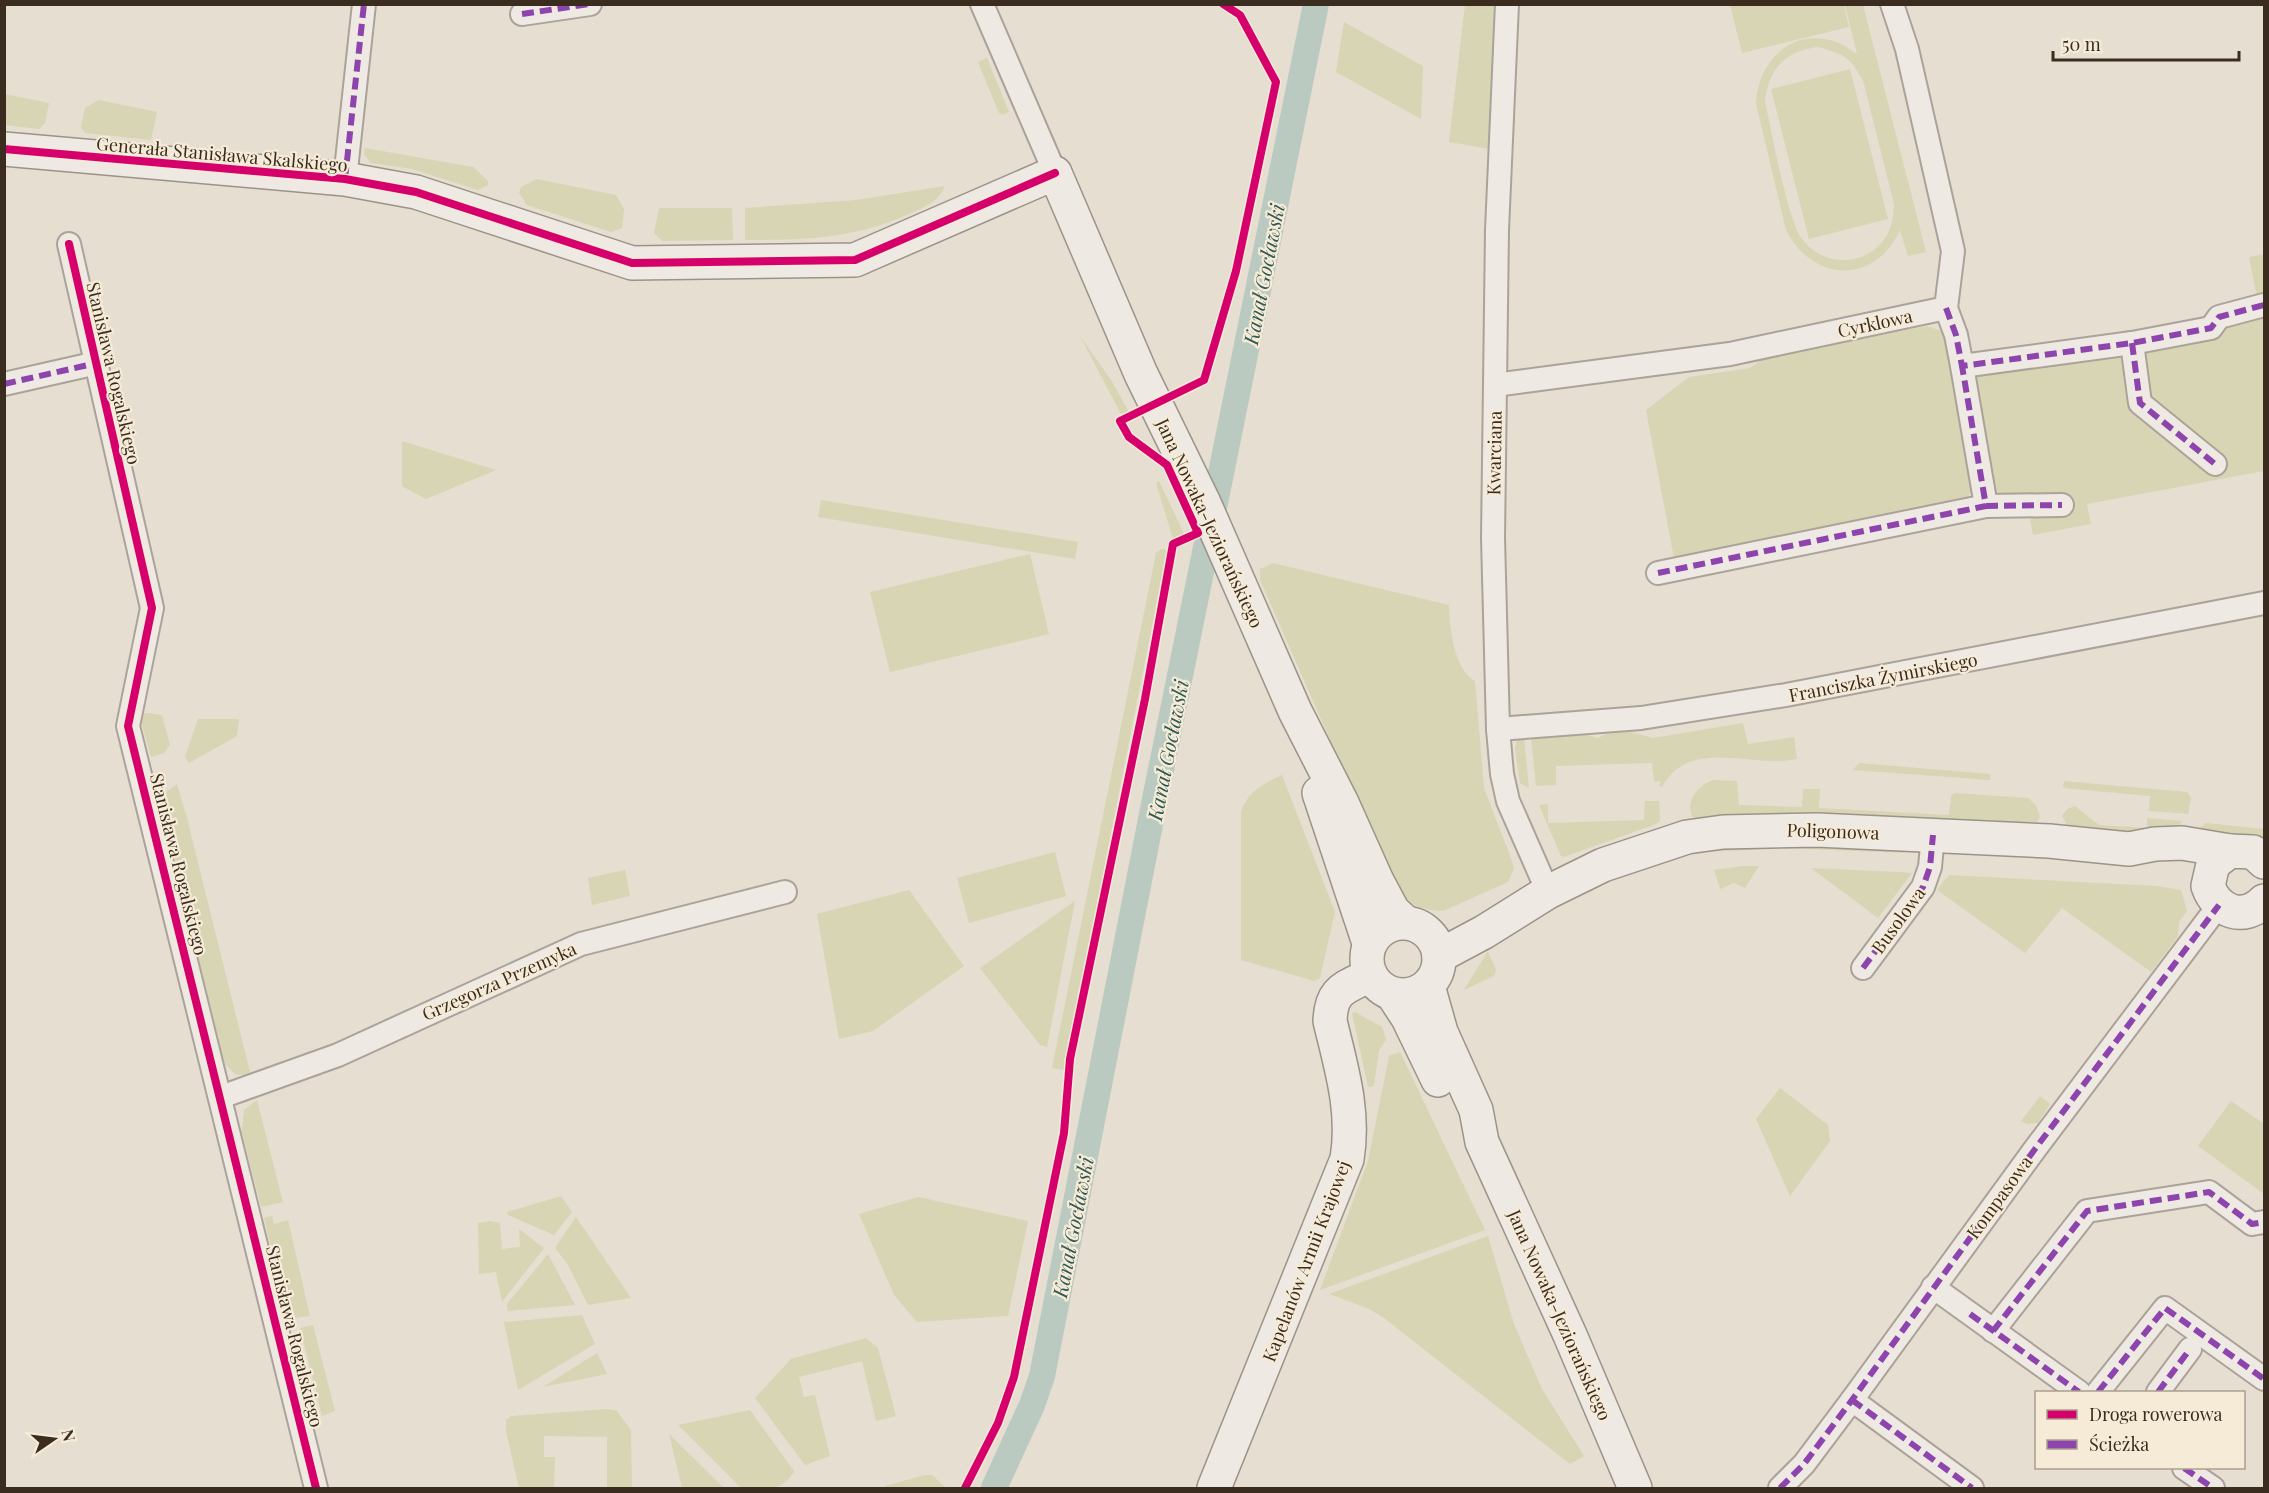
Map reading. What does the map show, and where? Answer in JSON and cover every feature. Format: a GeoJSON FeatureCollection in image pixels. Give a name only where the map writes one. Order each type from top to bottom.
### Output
{"type":"FeatureCollection","features":[{"type":"Feature","properties":{"kind":"street"},"geometry":{"type":"LineString","coordinates":[[345,180],[364,4]]}},
{"type":"Feature","properties":{"kind":"street"},"geometry":{"type":"LineString","coordinates":[[522,14],[590,4]]}},
{"type":"Feature","properties":{"kind":"street","name":"Jana Nowaka-Jeziorańskiego"},"geometry":{"type":"LineString","coordinates":[[982,4],[1141,374],[1204,503],[1295,711],[1393,911],[1424,949],[1441,1032],[1476,1110],[1482,1142],[1570,1335],[1635,1488]]}},
{"type":"Feature","properties":{"kind":"street","name":"Kwarciana"},"geometry":{"type":"LineString","coordinates":[[1507,4],[1497,208],[1493,538],[1498,729],[1502,774],[1508,801],[1548,892]]}},
{"type":"Feature","properties":{"kind":"street"},"geometry":{"type":"LineString","coordinates":[[1892,4],[1907,49],[1953,251],[1946,308],[1956,335],[1986,506]]}},
{"type":"Feature","properties":{"kind":"street","name":"Generała Stanisława Skalskiego"},"geometry":{"type":"LineString","coordinates":[[4,148],[345,180],[416,192],[632,263],[855,260],[1055,173]]}},
{"type":"Feature","properties":{"kind":"street","name":"Stanisława Rogalskiego"},"geometry":{"type":"LineString","coordinates":[[69,244],[152,608],[128,726],[316,1488]]}},
{"type":"Feature","properties":{"kind":"street"},"geometry":{"type":"LineString","coordinates":[[1962,366],[2132,344],[2211,328],[2219,317],[2265,305]]}},
{"type":"Feature","properties":{"kind":"street","name":"Cyrklowa"},"geometry":{"type":"LineString","coordinates":[[1495,385],[1730,354],[1946,308]]}},
{"type":"Feature","properties":{"kind":"street"},"geometry":{"type":"LineString","coordinates":[[2132,344],[2140,403],[2216,464]]}},
{"type":"Feature","properties":{"kind":"street"},"geometry":{"type":"LineString","coordinates":[[4,384],[97,363]]}},
{"type":"Feature","properties":{"kind":"street"},"geometry":{"type":"LineString","coordinates":[[1658,573],[1986,506],[2061,505]]}},
{"type":"Feature","properties":{"kind":"street","name":"Franciszka Żymirskiego"},"geometry":{"type":"LineString","coordinates":[[1498,729],[1641,718],[1786,695],[2265,603]]}},
{"type":"Feature","properties":{"kind":"street","name":"Jana Nowaka-Jeziorańskiego"},"geometry":{"type":"LineString","coordinates":[[1295,711],[1330,831],[1370,943]]}},
{"type":"Feature","properties":{"kind":"street","name":"Poligonowa"},"geometry":{"type":"LineString","coordinates":[[1424,949],[1631,855],[1705,834],[1770,829],[2049,841],[2129,849],[2155,844],[2182,843],[2230,851],[2253,852],[2265,862]]}},
{"type":"Feature","properties":{"kind":"street","name":"Busolowa"},"geometry":{"type":"LineString","coordinates":[[1863,968],[1923,887],[1930,867],[1933,835]]}},
{"type":"Feature","properties":{"kind":"street","name":"Poligonowa"},"geometry":{"type":"LineString","coordinates":[[2129,849],[2214,890],[2239,913],[2263,905]]}},
{"type":"Feature","properties":{"kind":"street"},"geometry":{"type":"LineString","coordinates":[[2214,890],[2213,864],[2230,851]]}},
{"type":"Feature","properties":{"kind":"street","name":"Kompasowa"},"geometry":{"type":"LineString","coordinates":[[1780,1488],[1804,1464],[1852,1400],[2214,890]]}},
{"type":"Feature","properties":{"kind":"street","name":"Grzegorza Przemyka"},"geometry":{"type":"LineString","coordinates":[[221,1097],[338,1055],[581,944],[785,892]]}},
{"type":"Feature","properties":{"kind":"street"},"geometry":{"type":"LineString","coordinates":[[1382,985],[1366,959],[1370,943],[1384,927],[1424,949]]}},
{"type":"Feature","properties":{"kind":"street","name":"Kapelanów Armii Krajowej"},"geometry":{"type":"LineString","coordinates":[[1214,1488],[1347,1159],[1351,1135],[1350,1105],[1330,1021],[1330,1007],[1340,990],[1382,985],[1406,996],[1424,949]]}},
{"type":"Feature","properties":{"kind":"street","name":"Jana Nowaka-Jeziorańskiego"},"geometry":{"type":"LineString","coordinates":[[1382,985],[1458,1117],[1482,1142]]}},
{"type":"Feature","properties":{"kind":"street"},"geometry":{"type":"LineString","coordinates":[[1993,1331],[2087,1211],[2209,1192],[2252,1224],[2265,1222]]}},
{"type":"Feature","properties":{"kind":"street"},"geometry":{"type":"LineString","coordinates":[[1933,1287],[2078,1391]]}},
{"type":"Feature","properties":{"kind":"street"},"geometry":{"type":"LineString","coordinates":[[2099,1391],[2165,1308],[2265,1379]]}},
{"type":"Feature","properties":{"kind":"street"},"geometry":{"type":"LineString","coordinates":[[2159,1391],[2190,1349]]}},
{"type":"Feature","properties":{"kind":"street"},"geometry":{"type":"LineString","coordinates":[[1852,1400],[1972,1488]]}},
{"type":"Feature","properties":{"kind":"street"},"geometry":{"type":"LineString","coordinates":[[2187,1469],[2213,1488]]}},
{"type":"Feature","properties":{"kind":"shaded area"},"geometry":{"type":"Polygon","coordinates":[[[1465,5],[1496,5],[1490,149],[1449,142],[1465,5]]]}},
{"type":"Feature","properties":{"kind":"shaded area"},"geometry":{"type":"Polygon","coordinates":[[[1730,5],[1844,5],[1849,27],[1742,53],[1730,5]]]}},
{"type":"Feature","properties":{"kind":"shaded area"},"geometry":{"type":"Polygon","coordinates":[[[1845,5],[1863,5],[1926,252],[1908,256],[1900,230],[1889,248],[1875,261],[1860,268],[1844,270],[1827,268],[1812,260],[1798,247],[1786,230],[1756,104],[1762,75],[1778,53],[1790,45],[1817,38],[1836,42],[1857,54],[1845,5]],[[1819,47],[1797,52],[1788,57],[1781,63],[1770,80],[1765,102],[1796,228],[1802,239],[1816,252],[1832,259],[1850,260],[1875,250],[1885,239],[1893,219],[1894,204],[1863,80],[1851,62],[1842,55],[1819,47]]]}},
{"type":"Feature","properties":{"kind":"shaded area"},"geometry":{"type":"Polygon","coordinates":[[[1344,22],[1423,66],[1421,119],[1336,72],[1344,22]]]}},
{"type":"Feature","properties":{"kind":"shaded area"},"geometry":{"type":"Polygon","coordinates":[[[987,58],[1009,112],[1003,115],[999,113],[978,62],[987,58]]]}},
{"type":"Feature","properties":{"kind":"shaded area"},"geometry":{"type":"Polygon","coordinates":[[[1850,69],[1888,219],[1809,239],[1771,89],[1850,69]]]}},
{"type":"Feature","properties":{"kind":"shaded area"},"geometry":{"type":"Polygon","coordinates":[[[5,94],[49,103],[45,123],[39,129],[5,125],[5,94]]]}},
{"type":"Feature","properties":{"kind":"shaded area"},"geometry":{"type":"Polygon","coordinates":[[[99,100],[157,112],[151,140],[85,133],[81,127],[85,108],[99,100]]]}},
{"type":"Feature","properties":{"kind":"shaded area"},"geometry":{"type":"Polygon","coordinates":[[[365,148],[473,167],[488,181],[488,185],[478,190],[412,169],[371,163],[364,154],[365,148]]]}},
{"type":"Feature","properties":{"kind":"shaded area"},"geometry":{"type":"Polygon","coordinates":[[[537,179],[616,195],[624,209],[622,228],[611,232],[527,205],[519,193],[521,187],[537,179]]]}},
{"type":"Feature","properties":{"kind":"shaded area"},"geometry":{"type":"Polygon","coordinates":[[[945,186],[939,196],[926,206],[868,229],[809,238],[745,240],[745,208],[856,200],[945,186]]]}},
{"type":"Feature","properties":{"kind":"shaded area"},"geometry":{"type":"Polygon","coordinates":[[[659,208],[732,208],[733,240],[662,241],[654,233],[659,208]]]}},
{"type":"Feature","properties":{"kind":"shaded area"},"geometry":{"type":"Polygon","coordinates":[[[2264,254],[2264,471],[2087,504],[2091,524],[2033,535],[2026,497],[1989,504],[1963,370],[2260,313],[2249,257],[2264,254]]]}},
{"type":"Feature","properties":{"kind":"shaded area"},"geometry":{"type":"Polygon","coordinates":[[[1927,326],[1945,332],[1949,341],[1972,488],[1967,500],[1674,558],[1646,410],[1689,377],[1750,368],[1765,358],[1927,326]]]}},
{"type":"Feature","properties":{"kind":"shaded area"},"geometry":{"type":"Polygon","coordinates":[[[1080,336],[1111,380],[1129,412],[1122,416],[1080,336]]]}},
{"type":"Feature","properties":{"kind":"shaded area"},"geometry":{"type":"Polygon","coordinates":[[[402,441],[496,470],[426,499],[402,486],[402,441]]]}},
{"type":"Feature","properties":{"kind":"shaded area"},"geometry":{"type":"Polygon","coordinates":[[[1159,481],[1184,534],[1173,539],[1156,483],[1159,481]]]}},
{"type":"Feature","properties":{"kind":"shaded area"},"geometry":{"type":"Polygon","coordinates":[[[821,500],[1078,542],[1075,559],[818,517],[821,500]]]}},
{"type":"Feature","properties":{"kind":"shaded area"},"geometry":{"type":"Polygon","coordinates":[[[1161,549],[1167,550],[1064,1070],[1052,1068],[1156,553],[1161,549]]]}},
{"type":"Feature","properties":{"kind":"shaded area"},"geometry":{"type":"Polygon","coordinates":[[[1030,554],[1049,634],[890,672],[870,592],[1030,554]]]}},
{"type":"Feature","properties":{"kind":"shaded area"},"geometry":{"type":"Polygon","coordinates":[[[1273,563],[1449,605],[1457,657],[1468,675],[1475,681],[1484,788],[1512,861],[1514,869],[1508,882],[1443,911],[1418,906],[1397,893],[1260,580],[1260,569],[1273,563]]]}},
{"type":"Feature","properties":{"kind":"shaded area"},"geometry":{"type":"Polygon","coordinates":[[[139,714],[162,715],[170,745],[164,753],[151,757],[139,714]]]}},
{"type":"Feature","properties":{"kind":"shaded area"},"geometry":{"type":"Polygon","coordinates":[[[198,719],[239,719],[237,736],[189,763],[185,757],[198,719]]]}},
{"type":"Feature","properties":{"kind":"shaded area"},"geometry":{"type":"Polygon","coordinates":[[[1743,723],[1748,744],[1794,737],[1797,759],[1779,761],[1705,758],[1689,763],[1674,772],[1662,787],[1659,786],[1661,781],[1654,782],[1652,763],[1556,766],[1556,785],[1536,786],[1531,739],[1587,735],[1598,738],[1606,734],[1629,732],[1653,738],[1743,723]]]}},
{"type":"Feature","properties":{"kind":"shaded area"},"geometry":{"type":"Polygon","coordinates":[[[1524,737],[1529,788],[1520,783],[1515,748],[1517,741],[1524,737]]]}},
{"type":"Feature","properties":{"kind":"shaded area"},"geometry":{"type":"Polygon","coordinates":[[[1859,763],[1990,774],[1990,780],[1853,770],[1859,763]]]}},
{"type":"Feature","properties":{"kind":"shaded area"},"geometry":{"type":"Polygon","coordinates":[[[1282,775],[1335,912],[1320,978],[1314,981],[1241,960],[1241,812],[1252,794],[1282,775]]]}},
{"type":"Feature","properties":{"kind":"shaded area"},"geometry":{"type":"Polygon","coordinates":[[[1715,780],[1737,781],[1739,805],[1802,807],[1803,789],[1820,789],[1819,808],[1949,815],[1951,795],[1955,793],[2028,798],[2036,805],[2040,817],[2035,825],[1695,820],[1690,808],[1694,795],[1703,785],[1715,780]]]}},
{"type":"Feature","properties":{"kind":"shaded area"},"geometry":{"type":"Polygon","coordinates":[[[2064,781],[2187,792],[2191,798],[2188,814],[2149,811],[2150,796],[2063,788],[2064,781]]]}},
{"type":"Feature","properties":{"kind":"shaded area"},"geometry":{"type":"Polygon","coordinates":[[[177,784],[251,1076],[235,1074],[224,1063],[162,807],[166,792],[177,784]]]}},
{"type":"Feature","properties":{"kind":"shaded area"},"geometry":{"type":"Polygon","coordinates":[[[1645,801],[1659,801],[1660,821],[1656,824],[1564,857],[1561,856],[1539,805],[1548,804],[1548,823],[1644,820],[1645,801]]]}},
{"type":"Feature","properties":{"kind":"shaded area"},"geometry":{"type":"Polygon","coordinates":[[[2075,806],[2099,825],[2147,828],[2147,818],[2182,821],[2177,835],[2069,829],[2062,816],[2067,809],[2075,806]]]}},
{"type":"Feature","properties":{"kind":"shaded area"},"geometry":{"type":"Polygon","coordinates":[[[2206,823],[2264,829],[2264,849],[2193,836],[2196,827],[2200,828],[2206,823]]]}},
{"type":"Feature","properties":{"kind":"shaded area"},"geometry":{"type":"Polygon","coordinates":[[[1739,844],[1899,849],[1906,853],[1781,848],[1710,852],[1739,844]]]}},
{"type":"Feature","properties":{"kind":"shaded area"},"geometry":{"type":"Polygon","coordinates":[[[1055,852],[1066,896],[969,923],[957,878],[1055,852]]]}},
{"type":"Feature","properties":{"kind":"shaded area"},"geometry":{"type":"Polygon","coordinates":[[[1759,866],[1745,888],[1734,883],[1720,889],[1714,870],[1759,866]]]}},
{"type":"Feature","properties":{"kind":"shaded area"},"geometry":{"type":"Polygon","coordinates":[[[1811,868],[1899,872],[1912,873],[1878,918],[1811,868]]]}},
{"type":"Feature","properties":{"kind":"shaded area"},"geometry":{"type":"Polygon","coordinates":[[[625,870],[630,896],[592,905],[588,878],[625,870]]]}},
{"type":"Feature","properties":{"kind":"shaded area"},"geometry":{"type":"Polygon","coordinates":[[[1949,875],[2157,886],[2181,890],[2187,911],[2179,922],[2178,936],[2151,972],[2062,908],[2025,953],[1937,890],[1949,875]]]}},
{"type":"Feature","properties":{"kind":"shaded area"},"geometry":{"type":"Polygon","coordinates":[[[909,890],[964,966],[873,1031],[839,1039],[817,914],[909,890]]]}},
{"type":"Feature","properties":{"kind":"shaded area"},"geometry":{"type":"Polygon","coordinates":[[[1075,901],[1047,1047],[1040,1045],[980,968],[1075,901]]]}},
{"type":"Feature","properties":{"kind":"shaded area"},"geometry":{"type":"Polygon","coordinates":[[[1488,951],[1496,970],[1494,976],[1464,990],[1488,951]]]}},
{"type":"Feature","properties":{"kind":"shaded area"},"geometry":{"type":"Polygon","coordinates":[[[1355,1012],[1382,1027],[1386,1039],[1379,1051],[1374,1086],[1368,1087],[1352,1013],[1355,1012]]]}},
{"type":"Feature","properties":{"kind":"shaded area"},"geometry":{"type":"Polygon","coordinates":[[[1400,1052],[1485,1230],[1320,1290],[1368,1161],[1389,1056],[1400,1052]]]}},
{"type":"Feature","properties":{"kind":"shaded area"},"geometry":{"type":"Polygon","coordinates":[[[1780,1088],[1828,1125],[1830,1141],[1790,1196],[1756,1119],[1780,1088]]]}},
{"type":"Feature","properties":{"kind":"shaded area"},"geometry":{"type":"Polygon","coordinates":[[[2040,1096],[2050,1104],[2038,1123],[2027,1124],[2021,1121],[2040,1096]]]}},
{"type":"Feature","properties":{"kind":"shaded area"},"geometry":{"type":"Polygon","coordinates":[[[257,1100],[283,1202],[261,1207],[242,1132],[244,1110],[257,1100]]]}},
{"type":"Feature","properties":{"kind":"shaded area"},"geometry":{"type":"Polygon","coordinates":[[[2231,1101],[2264,1124],[2264,1194],[2198,1146],[2231,1101]]]}},
{"type":"Feature","properties":{"kind":"shaded area"},"geometry":{"type":"Polygon","coordinates":[[[561,1196],[572,1212],[554,1235],[508,1215],[507,1212],[561,1196]]]}},
{"type":"Feature","properties":{"kind":"shaded area"},"geometry":{"type":"Polygon","coordinates":[[[918,1197],[1028,1221],[1008,1316],[917,1322],[894,1295],[859,1214],[918,1197]]]}},
{"type":"Feature","properties":{"kind":"shaded area"},"geometry":{"type":"Polygon","coordinates":[[[272,1216],[274,1224],[288,1220],[310,1316],[295,1318],[288,1291],[282,1291],[264,1218],[272,1216]]]}},
{"type":"Feature","properties":{"kind":"shaded area"},"geometry":{"type":"Polygon","coordinates":[[[576,1217],[631,1298],[588,1305],[567,1263],[555,1248],[576,1217]]]}},
{"type":"Feature","properties":{"kind":"shaded area"},"geometry":{"type":"Polygon","coordinates":[[[490,1221],[500,1223],[502,1249],[520,1247],[519,1229],[544,1248],[502,1302],[496,1272],[479,1274],[478,1223],[490,1221]]]}},
{"type":"Feature","properties":{"kind":"shaded area"},"geometry":{"type":"Polygon","coordinates":[[[1488,1236],[1514,1324],[1542,1389],[1584,1456],[1570,1464],[1384,1318],[1369,1309],[1329,1294],[1488,1236]]]}},
{"type":"Feature","properties":{"kind":"shaded area"},"geometry":{"type":"Polygon","coordinates":[[[548,1254],[575,1305],[508,1311],[507,1304],[548,1254]]]}},
{"type":"Feature","properties":{"kind":"shaded area"},"geometry":{"type":"Polygon","coordinates":[[[582,1315],[595,1344],[518,1390],[504,1322],[582,1315]]]}},
{"type":"Feature","properties":{"kind":"shaded area"},"geometry":{"type":"Polygon","coordinates":[[[313,1325],[335,1411],[322,1416],[300,1328],[313,1325]]]}},
{"type":"Feature","properties":{"kind":"shaded area"},"geometry":{"type":"Polygon","coordinates":[[[866,1338],[878,1348],[896,1416],[876,1421],[862,1361],[799,1377],[804,1397],[815,1395],[830,1456],[805,1465],[755,1398],[791,1359],[866,1338]]]}},
{"type":"Feature","properties":{"kind":"shaded area"},"geometry":{"type":"Polygon","coordinates":[[[597,1353],[607,1374],[543,1387],[597,1353]]]}},
{"type":"Feature","properties":{"kind":"shaded area"},"geometry":{"type":"Polygon","coordinates":[[[608,1409],[617,1411],[631,1430],[632,1488],[607,1488],[607,1437],[544,1436],[544,1457],[555,1457],[554,1488],[519,1488],[506,1431],[506,1420],[511,1416],[608,1409]]]}},
{"type":"Feature","properties":{"kind":"shaded area"},"geometry":{"type":"Polygon","coordinates":[[[750,1410],[794,1471],[784,1483],[772,1488],[741,1488],[678,1425],[750,1410]]]}},
{"type":"Feature","properties":{"kind":"shaded area"},"geometry":{"type":"Polygon","coordinates":[[[669,1434],[724,1488],[682,1488],[669,1434]]]}},
{"type":"Feature","properties":{"kind":"shaded area"},"geometry":{"type":"Polygon","coordinates":[[[932,1475],[946,1488],[885,1488],[885,1486],[932,1475]]]}},
{"type":"Feature","properties":{"kind":"waterway","name":"Kanał Gocławski"},"geometry":{"type":"LineString","coordinates":[[994,1488],[1032,1405],[1042,1376],[1153,809],[1316,4]]}},
{"type":"Feature","properties":{"kind":"marked path"},"geometry":{"type":"LineString","coordinates":[[345,179],[364,4]]}},
{"type":"Feature","properties":{"kind":"marked path"},"geometry":{"type":"LineString","coordinates":[[522,14],[590,4]]}},
{"type":"Feature","properties":{"kind":"marked path"},"geometry":{"type":"LineString","coordinates":[[1946,308],[1956,335],[1962,366],[2132,343],[2211,328],[2219,317],[2264,305]]}},
{"type":"Feature","properties":{"kind":"marked path"},"geometry":{"type":"LineString","coordinates":[[2132,343],[2140,403],[2215,464]]}},
{"type":"Feature","properties":{"kind":"marked path"},"geometry":{"type":"LineString","coordinates":[[4,384],[97,363]]}},
{"type":"Feature","properties":{"kind":"marked path"},"geometry":{"type":"LineString","coordinates":[[1658,573],[1986,506],[1962,366]]}},
{"type":"Feature","properties":{"kind":"marked path"},"geometry":{"type":"LineString","coordinates":[[1986,506],[2062,505]]}},
{"type":"Feature","properties":{"kind":"marked path"},"geometry":{"type":"LineString","coordinates":[[1863,968],[1923,887],[1930,867],[1933,835]]}},
{"type":"Feature","properties":{"kind":"marked path"},"geometry":{"type":"LineString","coordinates":[[1780,1488],[1804,1464],[2035,1149],[2219,905]]}},
{"type":"Feature","properties":{"kind":"marked path"},"geometry":{"type":"LineString","coordinates":[[1993,1331],[2087,1211],[2209,1192],[2252,1224],[2264,1222]]}},
{"type":"Feature","properties":{"kind":"marked path"},"geometry":{"type":"LineString","coordinates":[[2099,1391],[2165,1308],[2264,1379]]}},
{"type":"Feature","properties":{"kind":"marked path"},"geometry":{"type":"LineString","coordinates":[[1970,1314],[2078,1391]]}},
{"type":"Feature","properties":{"kind":"marked path"},"geometry":{"type":"LineString","coordinates":[[2159,1391],[2190,1349]]}},
{"type":"Feature","properties":{"kind":"marked path"},"geometry":{"type":"LineString","coordinates":[[1852,1400],[1972,1488]]}},
{"type":"Feature","properties":{"kind":"marked path"},"geometry":{"type":"LineString","coordinates":[[2185,1469],[2213,1488]]}},
{"type":"Feature","properties":{"kind":"cycle path"},"geometry":{"type":"LineString","coordinates":[[965,1488],[998,1423],[1014,1377],[1064,1133],[1070,1059],[1145,699],[1173,544],[1198,533],[1167,465],[1129,437],[1120,421],[1204,380],[1236,271],[1276,82],[1240,15],[1223,4]]}},
{"type":"Feature","properties":{"kind":"cycle path"},"geometry":{"type":"LineString","coordinates":[[4,149],[345,179],[416,192],[632,263],[855,260],[1055,173]]}},
{"type":"Feature","properties":{"kind":"cycle path"},"geometry":{"type":"LineString","coordinates":[[69,244],[152,608],[128,726],[316,1488]]}}]}
